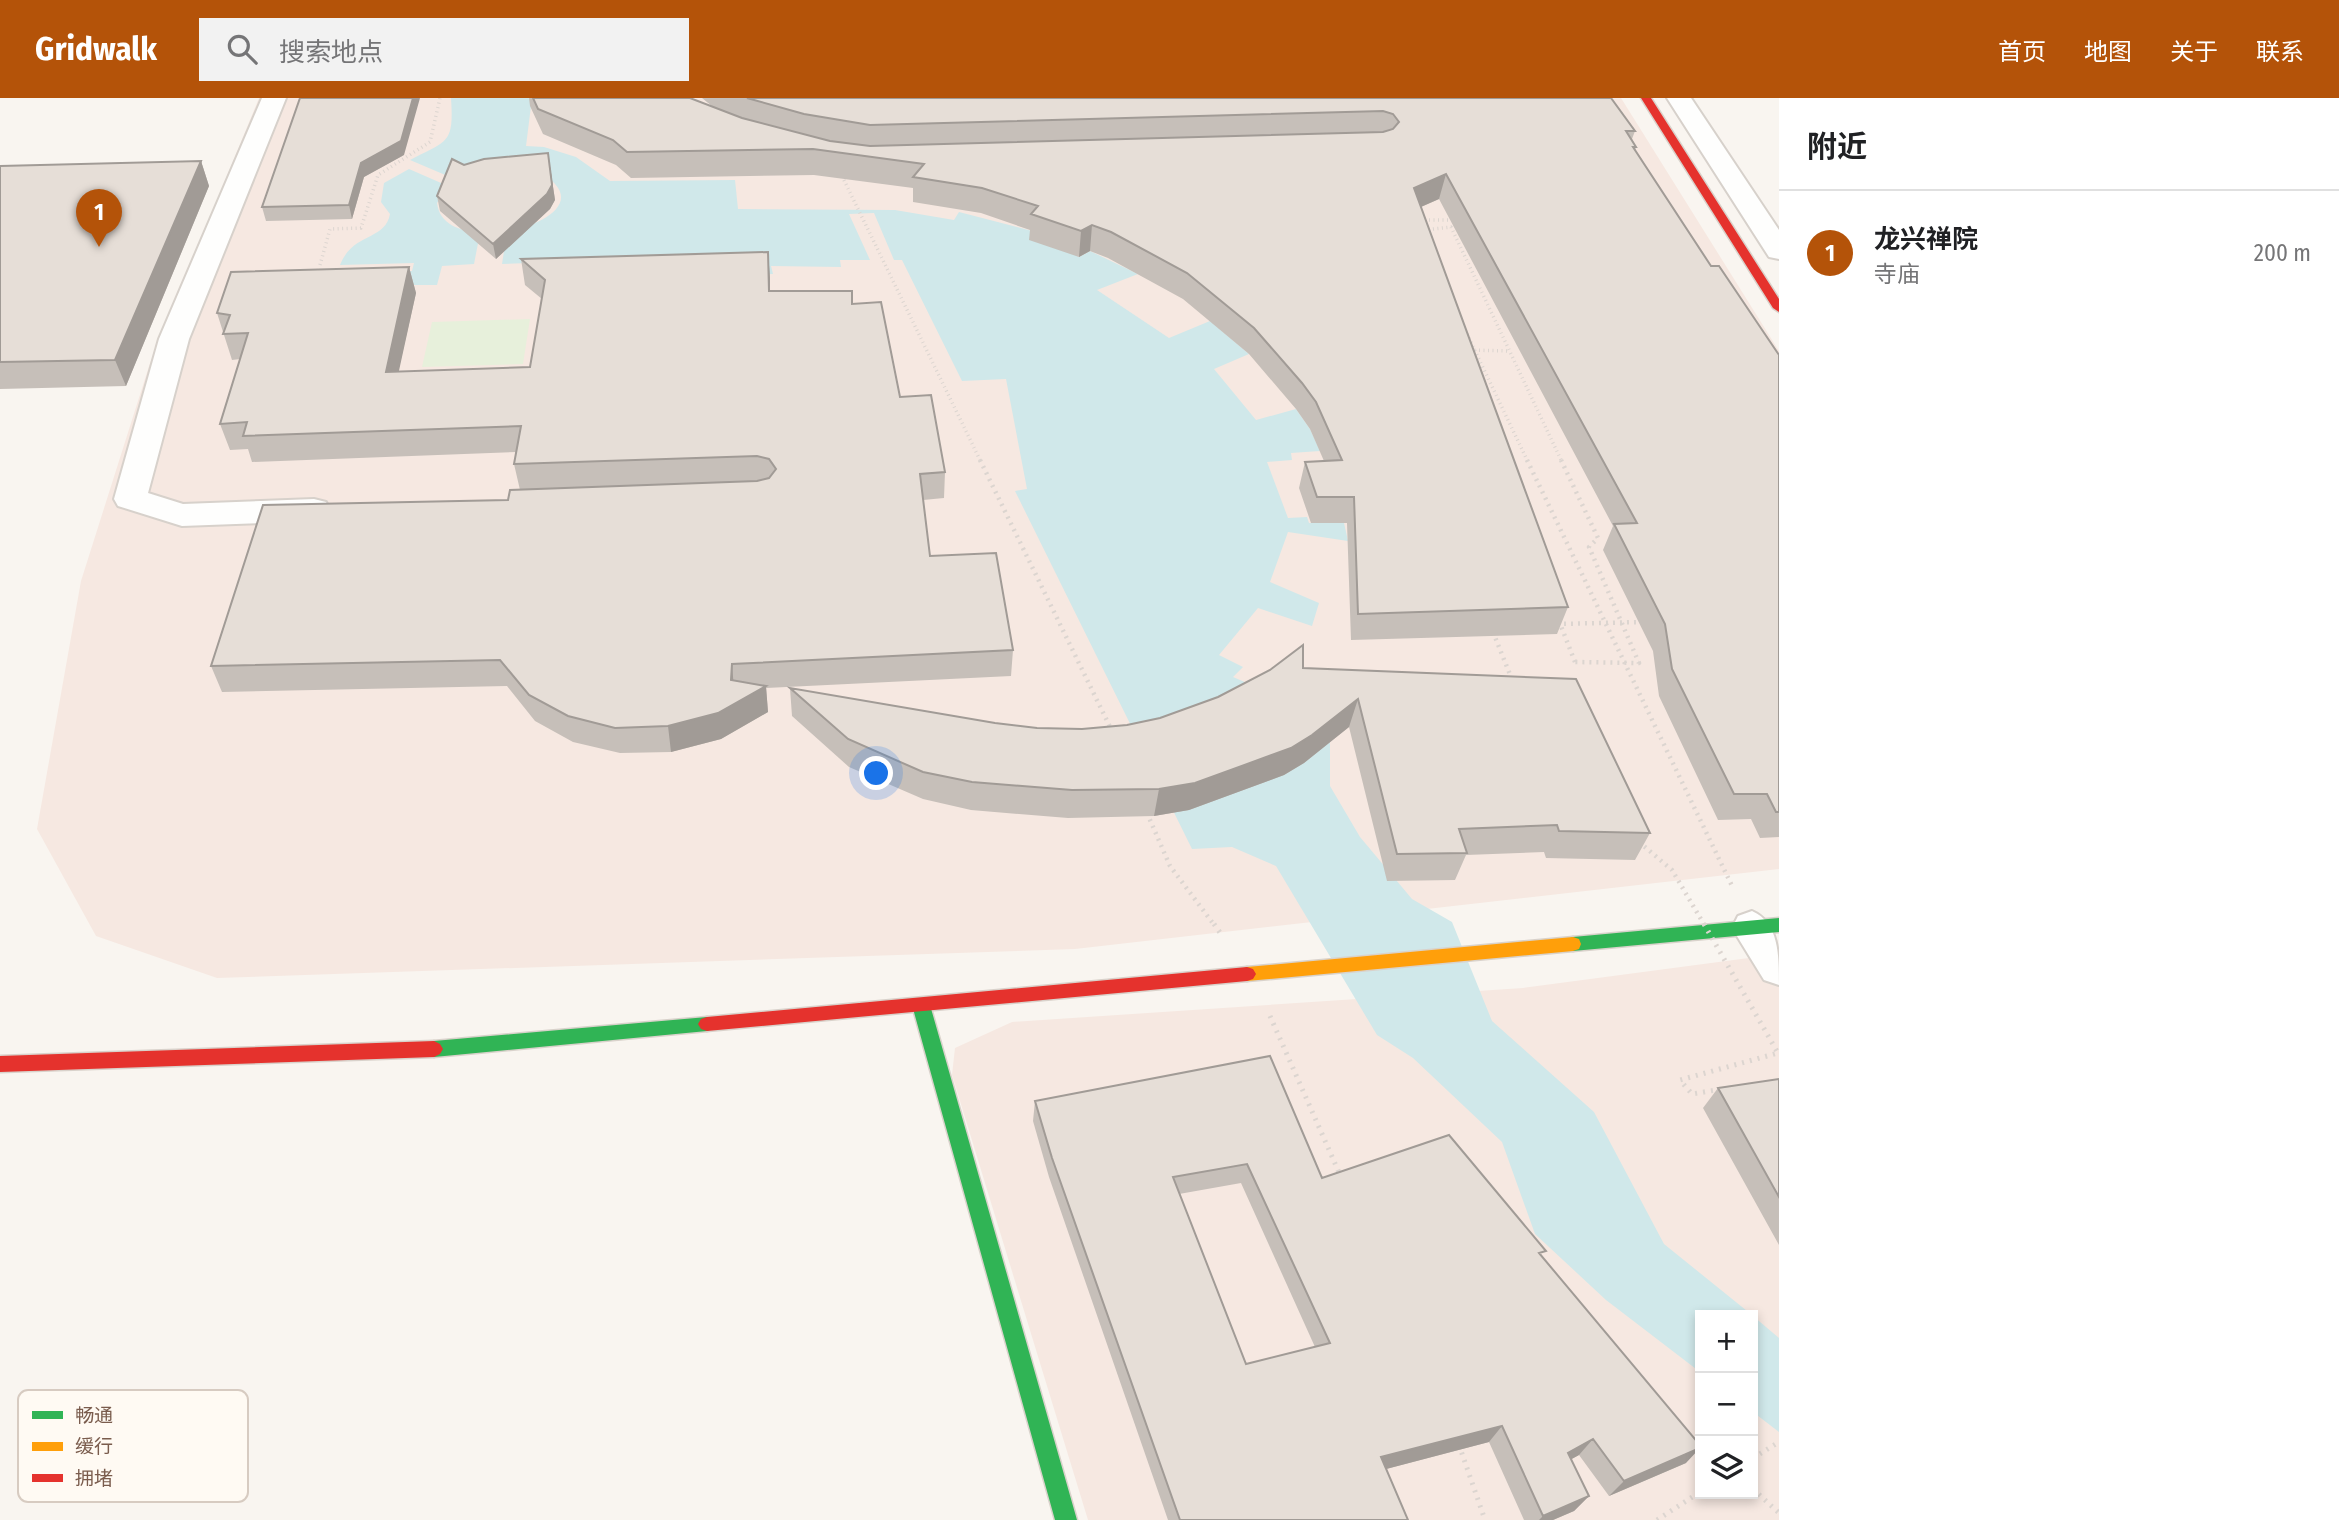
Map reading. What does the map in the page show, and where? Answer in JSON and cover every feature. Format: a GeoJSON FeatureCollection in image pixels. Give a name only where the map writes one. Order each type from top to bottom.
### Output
{"type":"FeatureCollection","features":[{"type":"Feature","properties":{"kind":"street"},"geometry":{"type":"LineString","coordinates":[[274,98],[174,339],[130,499],[182,515],[347,509]]}},
{"type":"Feature","properties":{"kind":"street"},"geometry":{"type":"LineString","coordinates":[[1646,98],[1779,308]]}},
{"type":"Feature","properties":{"kind":"street"},"geometry":{"type":"LineString","coordinates":[[1679,98],[1779,251]]}},
{"type":"Feature","properties":{"kind":"street"},"geometry":{"type":"LineString","coordinates":[[0,1064],[416,1051],[1766,926],[1779,968]]}},
{"type":"Feature","properties":{"kind":"street"},"geometry":{"type":"LineString","coordinates":[[921,1005],[1066,1520]]}},
{"type":"Feature","properties":{"kind":"path"},"geometry":{"type":"LineString","coordinates":[[320,265],[330,229],[361,228],[378,175],[430,142],[440,98]]}},
{"type":"Feature","properties":{"kind":"path"},"geometry":{"type":"LineString","coordinates":[[838,168],[1115,738]]}},
{"type":"Feature","properties":{"kind":"path"},"geometry":{"type":"LineString","coordinates":[[1407,221],[1461,220]]}},
{"type":"Feature","properties":{"kind":"path"},"geometry":{"type":"LineString","coordinates":[[1416,230],[1451,228],[1598,538],[1589,547],[1639,663],[1574,662],[1556,613]]}},
{"type":"Feature","properties":{"kind":"path"},"geometry":{"type":"LineString","coordinates":[[1462,324],[1766,926]]}},
{"type":"Feature","properties":{"kind":"path"},"geometry":{"type":"LineString","coordinates":[[1463,350],[1508,351]]}},
{"type":"Feature","properties":{"kind":"path"},"geometry":{"type":"LineString","coordinates":[[1546,624],[1643,622]]}},
{"type":"Feature","properties":{"kind":"path"},"geometry":{"type":"LineString","coordinates":[[1490,625],[1517,693]]}},
{"type":"Feature","properties":{"kind":"path"},"geometry":{"type":"LineString","coordinates":[[1142,802],[1170,866],[1251,974],[1346,1187]]}},
{"type":"Feature","properties":{"kind":"path"},"geometry":{"type":"LineString","coordinates":[[1635,839],[1672,870],[1778,1053],[1680,1080],[1692,1094],[1729,1088]]}},
{"type":"Feature","properties":{"kind":"path"},"geometry":{"type":"LineString","coordinates":[[1456,1437],[1485,1520]]}},
{"type":"Feature","properties":{"kind":"path"},"geometry":{"type":"LineString","coordinates":[[1758,1454],[1779,1442]]}},
{"type":"Feature","properties":{"kind":"path"},"geometry":{"type":"LineString","coordinates":[[1758,1494],[1779,1513]]}},
{"type":"Feature","properties":{"kind":"path"},"geometry":{"type":"LineString","coordinates":[[1657,1520],[1695,1495]]}},
{"type":"Feature","properties":{"kind":"shaded area"},"geometry":{"type":"Polygon","coordinates":[[[259,98],[1621,98],[1779,351],[1779,869],[1075,949],[217,978],[96,936],[37,829],[81,581],[150,363],[259,98]]]}},
{"type":"Feature","properties":{"kind":"shaded area"},"geometry":{"type":"Polygon","coordinates":[[[1779,954],[1779,1520],[1088,1520],[952,1075],[955,1048],[1012,1022],[1523,988],[1779,954]]]}},
{"type":"Feature","properties":{"kind":"green space"},"geometry":{"type":"Polygon","coordinates":[[[530,319],[523,364],[422,367],[432,322],[530,319]]]}},
{"type":"Feature","properties":{"kind":"water"},"geometry":{"type":"Polygon","coordinates":[[[451,98],[532,98],[526,146],[544,147],[576,157],[610,181],[735,180],[738,209],[895,210],[954,220],[959,212],[1036,232],[1079,257],[1090,251],[1138,274],[1097,290],[1169,338],[1210,321],[1249,354],[1214,369],[1256,420],[1296,409],[1310,429],[1320,451],[1291,453],[1292,460],[1267,462],[1288,518],[1307,517],[1309,523],[1344,523],[1348,541],[1288,532],[1270,582],[1319,603],[1312,626],[1258,608],[1219,655],[1243,667],[1233,677],[1268,692],[1330,740],[1330,786],[1360,837],[1412,899],[1452,922],[1492,1021],[1594,1112],[1664,1244],[1746,1310],[1695,1310],[1695,1368],[1606,1300],[1535,1234],[1502,1142],[1413,1058],[1377,1035],[1276,866],[1232,847],[1192,849],[1015,491],[1027,489],[1006,379],[962,381],[902,260],[894,260],[874,213],[849,214],[870,260],[840,260],[841,267],[771,266],[773,274],[556,280],[556,262],[502,264],[507,232],[543,219],[559,204],[561,195],[556,185],[543,174],[457,180],[410,160],[446,139],[452,113],[451,98]]]}},
{"type":"Feature","properties":{"kind":"water"},"geometry":{"type":"Polygon","coordinates":[[[409,169],[448,186],[437,203],[439,210],[442,217],[452,225],[480,233],[474,264],[442,266],[437,285],[255,276],[412,271],[414,263],[340,265],[353,247],[387,223],[390,214],[381,202],[384,183],[409,169]]]}},
{"type":"Feature","properties":{"kind":"water"},"geometry":{"type":"Polygon","coordinates":[[[1758,1320],[1779,1338],[1779,1432],[1758,1416],[1758,1320]]]}},
{"type":"Feature","properties":{"kind":"building"},"geometry":{"type":"Polygon","coordinates":[[[300,98],[413,98],[401,141],[361,163],[349,205],[262,207],[300,98]]]}},
{"type":"Feature","properties":{"kind":"building"},"geometry":{"type":"Polygon","coordinates":[[[533,98],[690,98],[742,118],[830,141],[870,146],[1383,132],[1393,129],[1399,122],[1393,114],[1383,111],[870,125],[804,114],[747,98],[1611,98],[1635,131],[1626,131],[1636,147],[1633,147],[1711,266],[1719,266],[1779,355],[1779,812],[1776,812],[1767,794],[1734,794],[1672,669],[1665,624],[1614,524],[1637,523],[1446,174],[1414,188],[1568,607],[1358,614],[1354,497],[1317,497],[1305,462],[1342,460],[1316,402],[1254,328],[1187,273],[1111,232],[1092,225],[1081,231],[1031,214],[1038,206],[982,188],[913,177],[924,164],[813,149],[627,152],[613,140],[538,109],[533,98]]]}},
{"type":"Feature","properties":{"kind":"building"},"geometry":{"type":"Polygon","coordinates":[[[548,153],[552,185],[547,194],[493,244],[437,196],[452,159],[464,165],[484,159],[548,153]]]}},
{"type":"Feature","properties":{"kind":"building"},"geometry":{"type":"Polygon","coordinates":[[[201,161],[115,360],[0,362],[0,166],[201,161]]]}},
{"type":"Feature","properties":{"kind":"building"},"geometry":{"type":"Polygon","coordinates":[[[768,252],[769,291],[852,291],[852,304],[881,302],[900,397],[931,395],[945,472],[920,474],[930,556],[996,553],[1013,650],[732,664],[731,680],[766,686],[718,713],[668,726],[615,728],[568,716],[529,695],[500,660],[211,666],[263,505],[508,500],[510,490],[757,481],[769,478],[776,469],[769,459],[757,456],[514,464],[521,426],[243,436],[247,422],[220,424],[248,333],[223,334],[230,315],[217,313],[231,272],[409,267],[386,372],[530,367],[545,280],[521,259],[768,252]]]}},
{"type":"Feature","properties":{"kind":"building"},"geometry":{"type":"Polygon","coordinates":[[[1303,645],[1303,668],[1576,679],[1650,833],[1559,831],[1557,825],[1459,829],[1467,853],[1397,854],[1358,699],[1291,748],[1195,783],[1159,789],[1072,790],[972,782],[923,772],[848,739],[790,688],[995,723],[1082,729],[1127,725],[1160,718],[1218,697],[1270,670],[1303,645]]]}},
{"type":"Feature","properties":{"kind":"building"},"geometry":{"type":"Polygon","coordinates":[[[1270,1056],[1322,1178],[1449,1135],[1546,1251],[1539,1253],[1695,1439],[1695,1450],[1624,1481],[1593,1439],[1568,1453],[1589,1496],[1543,1516],[1502,1426],[1381,1457],[1408,1520],[1180,1520],[1052,1158],[1035,1101],[1270,1056]],[[1247,1164],[1173,1177],[1246,1364],[1330,1343],[1247,1164]]]}},
{"type":"Feature","properties":{"kind":"building"},"geometry":{"type":"Polygon","coordinates":[[[1779,1079],[1779,1197],[1718,1088],[1779,1079]]]}},
{"type":"Feature","properties":{"kind":"traffic: fast"},"geometry":{"type":"LineString","coordinates":[[1573,944],[1779,925]]}},
{"type":"Feature","properties":{"kind":"traffic: fast"},"geometry":{"type":"LineString","coordinates":[[921,1005],[1066,1520]]}},
{"type":"Feature","properties":{"kind":"traffic: fast"},"geometry":{"type":"LineString","coordinates":[[434,1049],[707,1024]]}},
{"type":"Feature","properties":{"kind":"traffic: slow"},"geometry":{"type":"LineString","coordinates":[[1247,974],[1573,944]]}},
{"type":"Feature","properties":{"kind":"traffic: jam"},"geometry":{"type":"LineString","coordinates":[[1646,98],[1779,308]]}},
{"type":"Feature","properties":{"kind":"traffic: jam"},"geometry":{"type":"LineString","coordinates":[[707,1024],[1247,974]]}},
{"type":"Feature","properties":{"kind":"traffic: jam"},"geometry":{"type":"LineString","coordinates":[[0,1064],[434,1049]]}},
{"type":"Feature","properties":{"kind":"place","name":"龙兴禅院"},"geometry":{"type":"Point","coordinates":[99,247]}}]}
